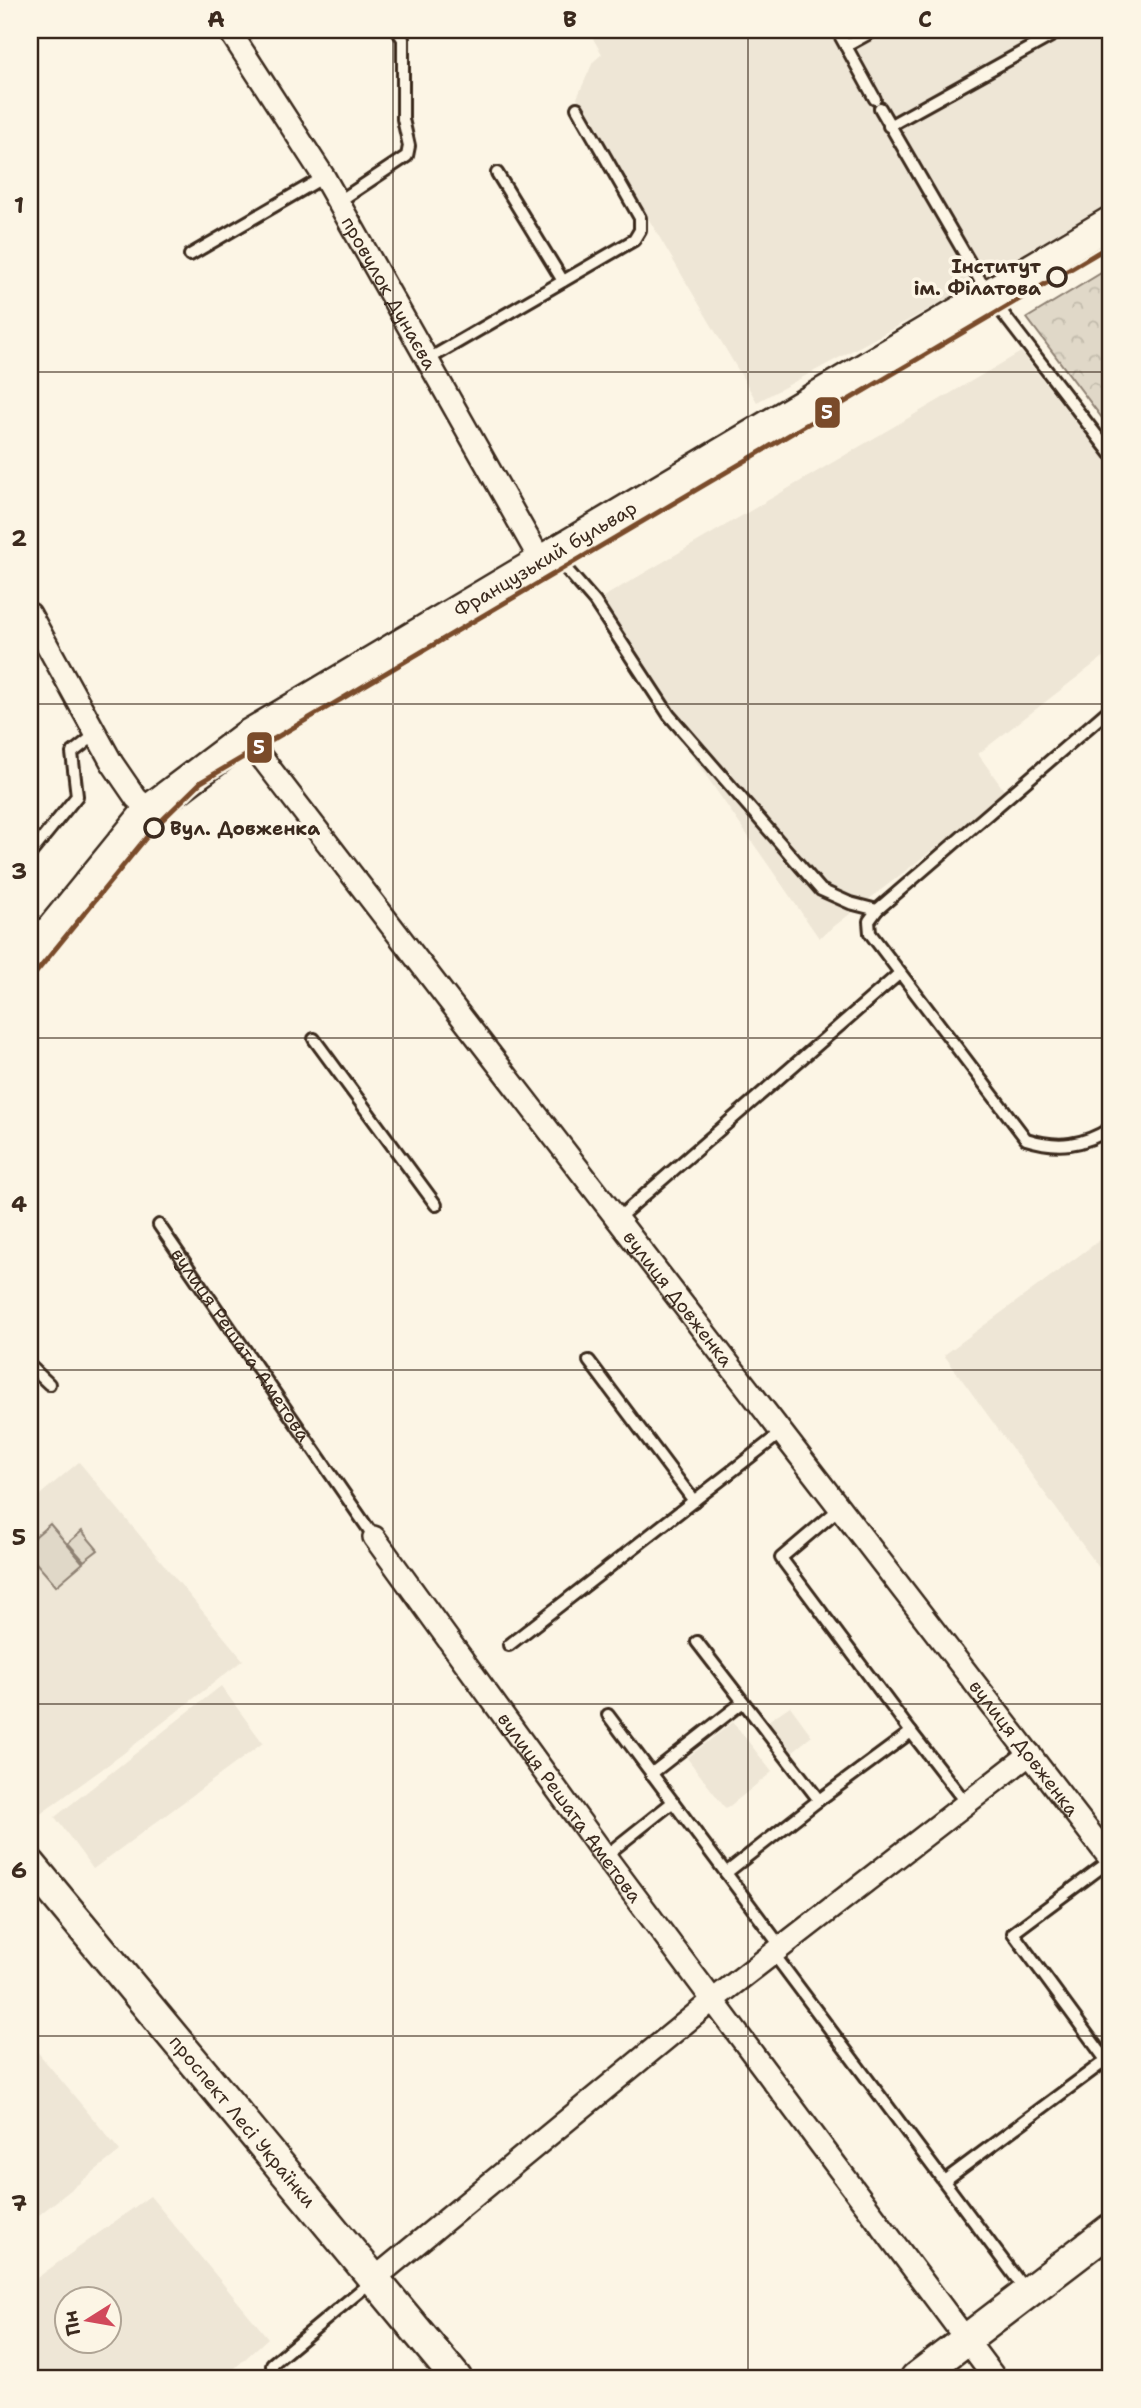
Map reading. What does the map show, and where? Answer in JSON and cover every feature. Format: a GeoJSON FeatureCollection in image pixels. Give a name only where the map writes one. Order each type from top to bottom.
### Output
{"type":"FeatureCollection","features":[{"type":"Feature","properties":{"kind":"street","name":"провулок Дунаєва"},"geometry":{"type":"LineString","coordinates":[[229,30],[324,177],[427,360],[547,558]]}},
{"type":"Feature","properties":{"kind":"street","name":"Французький бульвар"},"geometry":{"type":"LineString","coordinates":[[30,956],[149,810],[247,736],[1111,222]]}},
{"type":"Feature","properties":{"kind":"street"},"geometry":{"type":"LineString","coordinates":[[30,614],[96,734],[136,798],[149,810]]}},
{"type":"Feature","properties":{"kind":"street","name":"вулиця Довженка"},"geometry":{"type":"LineString","coordinates":[[247,736],[1111,1860]]}},
{"type":"Feature","properties":{"kind":"street","name":"вулиця Решата Аметова"},"geometry":{"type":"LineString","coordinates":[[374,1537],[605,1856],[995,2378]]}},
{"type":"Feature","properties":{"kind":"street"},"geometry":{"type":"LineString","coordinates":[[374,2279],[713,2000],[1030,1754]]}},
{"type":"Feature","properties":{"kind":"street","name":"проспект Лесі Українки"},"geometry":{"type":"LineString","coordinates":[[30,1864],[456,2378]]}},
{"type":"Feature","properties":{"kind":"street"},"geometry":{"type":"LineString","coordinates":[[916,2378],[1111,2229]]}},
{"type":"Feature","properties":{"kind":"lane"},"geometry":{"type":"LineString","coordinates":[[338,202],[407,156],[409,146],[404,119],[403,38],[397,30]]}},
{"type":"Feature","properties":{"kind":"lane"},"geometry":{"type":"LineString","coordinates":[[837,30],[889,126],[988,294],[1111,454]]}},
{"type":"Feature","properties":{"kind":"lane"},"geometry":{"type":"LineString","coordinates":[[846,46],[875,30]]}},
{"type":"Feature","properties":{"kind":"lane"},"geometry":{"type":"LineString","coordinates":[[889,126],[1062,30]]}},
{"type":"Feature","properties":{"kind":"lane"},"geometry":{"type":"LineString","coordinates":[[427,360],[634,240],[640,230],[640,218],[577,107]]}},
{"type":"Feature","properties":{"kind":"lane"},"geometry":{"type":"LineString","coordinates":[[497,173],[563,281]]}},
{"type":"Feature","properties":{"kind":"lane"},"geometry":{"type":"LineString","coordinates":[[190,255],[324,177]]}},
{"type":"Feature","properties":{"kind":"lane"},"geometry":{"type":"LineString","coordinates":[[547,558],[595,602],[669,715],[821,890],[850,903],[877,909]]}},
{"type":"Feature","properties":{"kind":"lane"},"geometry":{"type":"LineString","coordinates":[[1111,708],[877,909],[869,921],[870,933],[1026,1139],[1049,1146],[1090,1142],[1111,1128]]}},
{"type":"Feature","properties":{"kind":"lane"},"geometry":{"type":"LineString","coordinates":[[30,853],[77,796],[72,753],[96,734]]}},
{"type":"Feature","properties":{"kind":"lane"},"geometry":{"type":"LineString","coordinates":[[617,1219],[900,973]]}},
{"type":"Feature","properties":{"kind":"lane"},"geometry":{"type":"LineString","coordinates":[[314,1039],[436,1205]]}},
{"type":"Feature","properties":{"kind":"lane","name":"вулиця Решата Аметова"},"geometry":{"type":"LineString","coordinates":[[159,1225],[374,1537]]}},
{"type":"Feature","properties":{"kind":"lane"},"geometry":{"type":"LineString","coordinates":[[589,1361],[694,1501]]}},
{"type":"Feature","properties":{"kind":"lane"},"geometry":{"type":"LineString","coordinates":[[30,1366],[49,1384]]}},
{"type":"Feature","properties":{"kind":"lane"},"geometry":{"type":"LineString","coordinates":[[509,1645],[782,1432]]}},
{"type":"Feature","properties":{"kind":"lane"},"geometry":{"type":"LineString","coordinates":[[840,1508],[781,1558],[967,1803]]}},
{"type":"Feature","properties":{"kind":"lane"},"geometry":{"type":"LineString","coordinates":[[697,1642],[819,1800]]}},
{"type":"Feature","properties":{"kind":"lane"},"geometry":{"type":"LineString","coordinates":[[651,1773],[743,1702]]}},
{"type":"Feature","properties":{"kind":"lane"},"geometry":{"type":"LineString","coordinates":[[608,1715],[726,1873],[777,1950],[1028,2293]]}},
{"type":"Feature","properties":{"kind":"lane"},"geometry":{"type":"LineString","coordinates":[[726,1873],[911,1732]]}},
{"type":"Feature","properties":{"kind":"lane"},"geometry":{"type":"LineString","coordinates":[[605,1856],[673,1802]]}},
{"type":"Feature","properties":{"kind":"lane"},"geometry":{"type":"LineString","coordinates":[[944,2181],[1109,2058],[1013,1933],[1111,1860]]}},
{"type":"Feature","properties":{"kind":"lane"},"geometry":{"type":"LineString","coordinates":[[272,2378],[272,2364],[374,2279]]}},
{"type":"Feature","properties":{"kind":"shaded area"},"geometry":{"type":"Polygon","coordinates":[[[588,30],[1111,30],[1111,211],[757,402],[577,98],[593,62],[602,54],[588,30]]]}},
{"type":"Feature","properties":{"kind":"shaded area"},"geometry":{"type":"Polygon","coordinates":[[[1021,352],[1111,467],[1111,651],[978,754],[1006,793],[819,938],[588,606],[1021,352]]]}},
{"type":"Feature","properties":{"kind":"shaded area"},"geometry":{"type":"Polygon","coordinates":[[[1111,1232],[1111,1584],[944,1355],[1111,1232]]]}},
{"type":"Feature","properties":{"kind":"shaded area"},"geometry":{"type":"Polygon","coordinates":[[[79,1462],[243,1660],[35,1818],[30,1811],[30,1503],[79,1462]]]}},
{"type":"Feature","properties":{"kind":"shaded area"},"geometry":{"type":"Polygon","coordinates":[[[221,1686],[263,1743],[93,1869],[55,1817],[221,1686]]]}},
{"type":"Feature","properties":{"kind":"shaded area"},"geometry":{"type":"Polygon","coordinates":[[[790,1706],[812,1736],[792,1752],[768,1721],[790,1706]]]}},
{"type":"Feature","properties":{"kind":"shaded area"},"geometry":{"type":"Polygon","coordinates":[[[733,1722],[772,1772],[726,1809],[687,1758],[733,1722]]]}},
{"type":"Feature","properties":{"kind":"shaded area"},"geometry":{"type":"Polygon","coordinates":[[[30,2043],[120,2151],[30,2222],[30,2043]]]}},
{"type":"Feature","properties":{"kind":"shaded area"},"geometry":{"type":"Polygon","coordinates":[[[150,2196],[268,2338],[224,2378],[30,2378],[30,2283],[150,2196]]]}},
{"type":"Feature","properties":{"kind":"green space"},"geometry":{"type":"Polygon","coordinates":[[[1111,267],[1111,430],[1027,318],[1111,267]]]}},
{"type":"Feature","properties":{"kind":"green space"},"geometry":{"type":"Polygon","coordinates":[[[50,1524],[83,1563],[56,1586],[30,1556],[30,1541],[50,1524]]]}},
{"type":"Feature","properties":{"kind":"green space"},"geometry":{"type":"Polygon","coordinates":[[[82,1531],[98,1550],[84,1561],[68,1543],[82,1531]]]}},
{"type":"Feature","properties":{"kind":"transit line","name":"5"},"geometry":{"type":"LineString","coordinates":[[30,980],[154,828],[201,782],[1111,245]]}},
{"type":"Feature","properties":{"kind":"place","name":"Інститут ім. Філатова"},"geometry":{"type":"Point","coordinates":[1057,277]}},
{"type":"Feature","properties":{"kind":"place","name":"Вул. Довженка"},"geometry":{"type":"Point","coordinates":[154,828]}}]}
